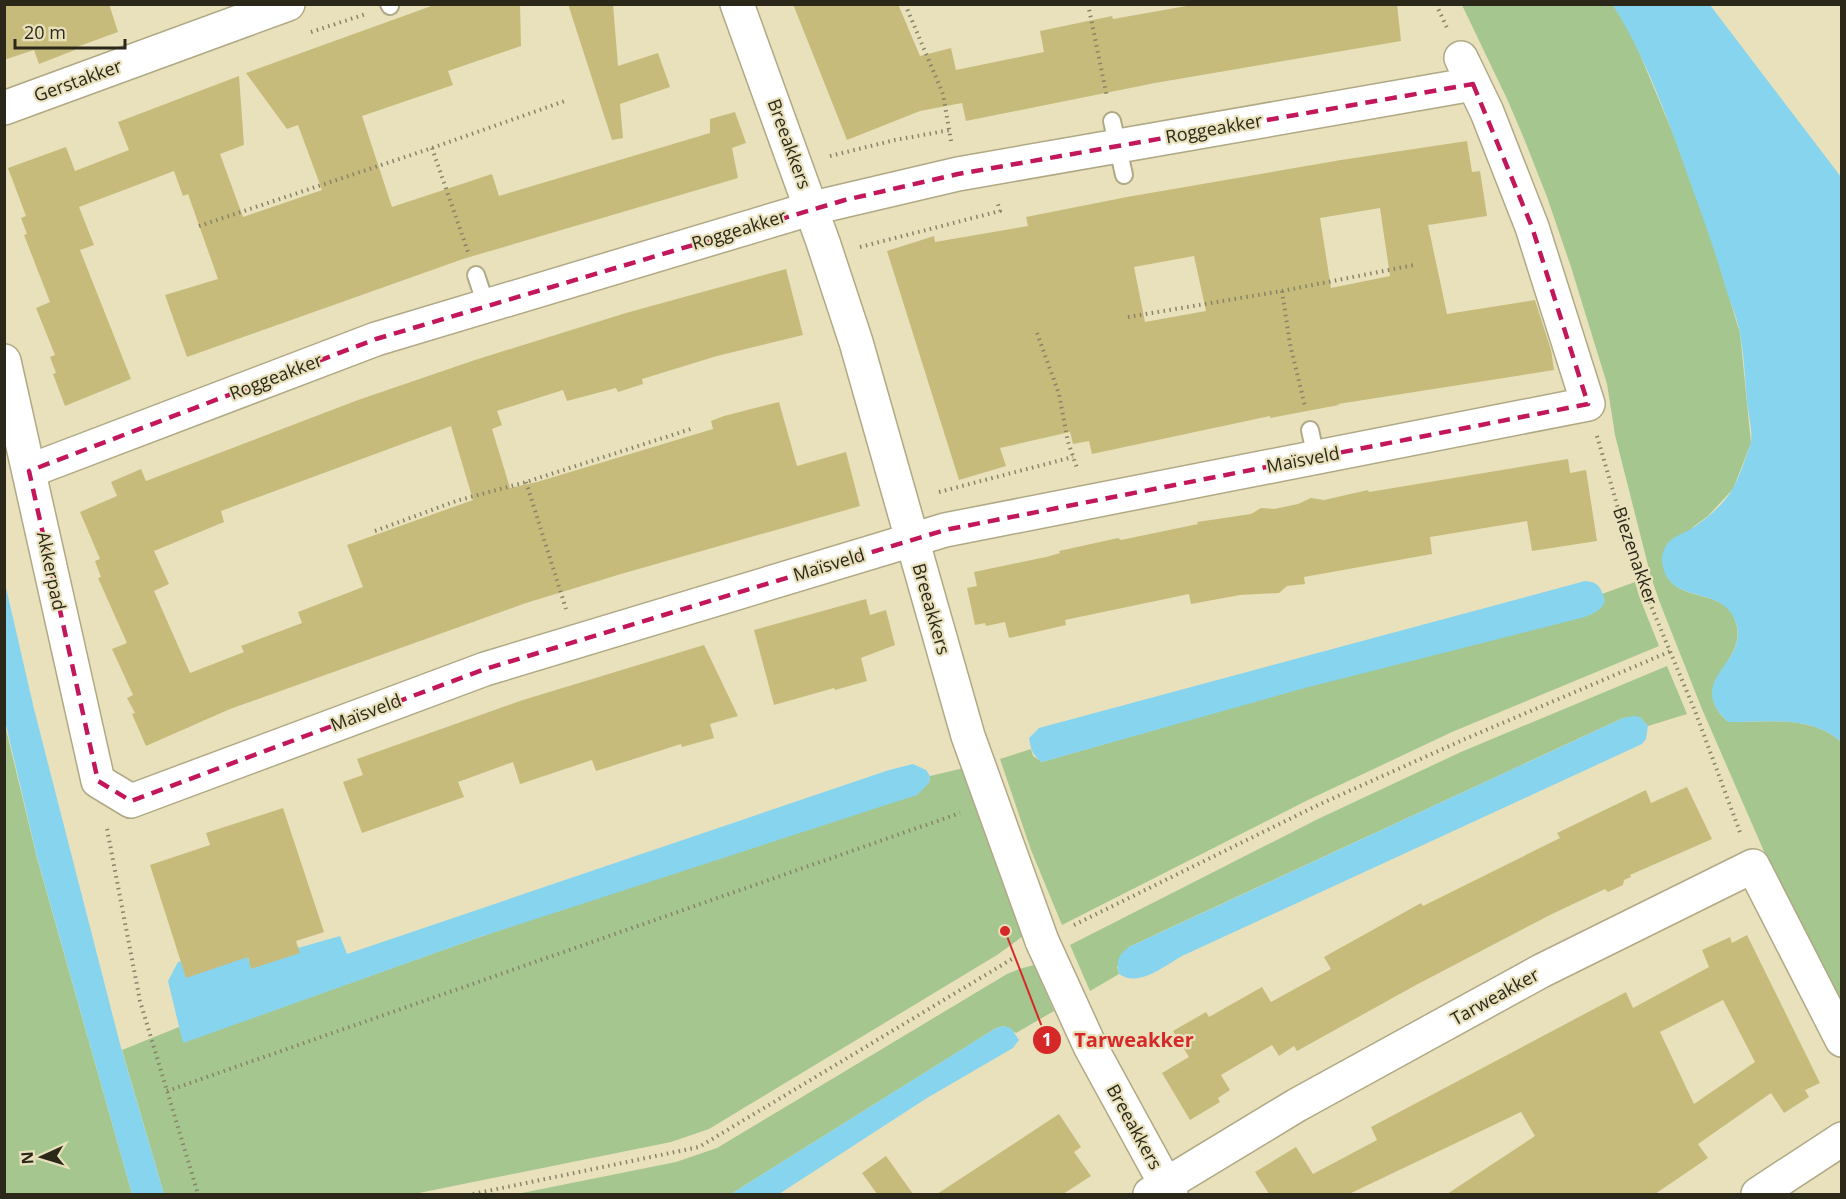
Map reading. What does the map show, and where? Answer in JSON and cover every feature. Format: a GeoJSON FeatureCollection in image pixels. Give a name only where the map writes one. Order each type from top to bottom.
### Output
{"type":"FeatureCollection","features":[{"type":"Feature","properties":{"kind":"street","name":"Gerstakker"},"geometry":{"type":"LineString","coordinates":[[4,108],[288,4]]}},
{"type":"Feature","properties":{"kind":"street","name":"Breeakkers"},"geometry":{"type":"LineString","coordinates":[[737,4],[813,208],[856,342],[968,736],[1042,941],[1090,1046],[1162,1191]]}},
{"type":"Feature","properties":{"kind":"street","name":"Roggeakker"},"geometry":{"type":"LineString","coordinates":[[29,471],[376,339],[481,290],[957,174],[1118,147],[1467,71],[1487,112],[1532,227],[1588,404]]}},
{"type":"Feature","properties":{"kind":"street","name":"Akkerpad"},"geometry":{"type":"LineString","coordinates":[[4,361],[98,781]]}},
{"type":"Feature","properties":{"kind":"street","name":"Maïsveld"},"geometry":{"type":"LineString","coordinates":[[98,781],[131,801],[485,669],[945,530],[1087,503],[1313,444],[1588,404]]}},
{"type":"Feature","properties":{"kind":"street"},"geometry":{"type":"LineString","coordinates":[[1753,866],[1842,1040]]}},
{"type":"Feature","properties":{"kind":"street","name":"Tarweakker"},"geometry":{"type":"LineString","coordinates":[[1162,1191],[1297,1105],[1542,971],[1753,866]]}},
{"type":"Feature","properties":{"kind":"street"},"geometry":{"type":"LineString","coordinates":[[1758,1194],[1842,1139]]}},
{"type":"Feature","properties":{"kind":"path"},"geometry":{"type":"LineString","coordinates":[[905,4],[943,94],[957,174]]}},
{"type":"Feature","properties":{"kind":"path"},"geometry":{"type":"LineString","coordinates":[[1088,4],[1118,147]]}},
{"type":"Feature","properties":{"kind":"path"},"geometry":{"type":"LineString","coordinates":[[199,226],[432,148],[565,100]]}},
{"type":"Feature","properties":{"kind":"path"},"geometry":{"type":"LineString","coordinates":[[432,148],[481,290]]}},
{"type":"Feature","properties":{"kind":"path"},"geometry":{"type":"LineString","coordinates":[[844,200],[862,258]]}},
{"type":"Feature","properties":{"kind":"path"},"geometry":{"type":"LineString","coordinates":[[1128,317],[1282,291],[1414,265]]}},
{"type":"Feature","properties":{"kind":"path"},"geometry":{"type":"LineString","coordinates":[[1282,291],[1290,344],[1313,444]]}},
{"type":"Feature","properties":{"kind":"path"},"geometry":{"type":"LineString","coordinates":[[1037,333],[1059,394],[1068,442],[1087,503]]}},
{"type":"Feature","properties":{"kind":"path","name":"Biezenakker"},"geometry":{"type":"LineString","coordinates":[[1588,404],[1636,570],[1695,711],[1753,866]]}},
{"type":"Feature","properties":{"kind":"path"},"geometry":{"type":"LineString","coordinates":[[375,531],[456,501],[526,482],[694,428]]}},
{"type":"Feature","properties":{"kind":"path"},"geometry":{"type":"LineString","coordinates":[[526,482],[576,641]]}},
{"type":"Feature","properties":{"kind":"path"},"geometry":{"type":"LineString","coordinates":[[98,781],[140,1000],[198,1194]]}},
{"type":"Feature","properties":{"kind":"path"},"geometry":{"type":"LineString","coordinates":[[167,1091],[966,811]]}},
{"type":"Feature","properties":{"kind":"path"},"geometry":{"type":"LineString","coordinates":[[1072,912],[1081,934]]}},
{"type":"Feature","properties":{"kind":"highlighted area"},"geometry":{"type":"Polygon","coordinates":[[[1473,84],[1532,227],[1588,404],[945,530],[485,669],[131,801],[98,781],[29,471],[376,339],[845,200],[958,174],[1473,84]]]}},
{"type":"Feature","properties":{"kind":"green space"},"geometry":{"type":"Polygon","coordinates":[[[1462,5],[1613,5],[1631,33],[1674,136],[1712,241],[1740,333],[1751,443],[1733,489],[1708,516],[1693,527],[1665,572],[1681,589],[1715,600],[1725,605],[1732,614],[1737,627],[1737,640],[1733,652],[1714,685],[1713,696],[1717,708],[1728,722],[1772,721],[1802,724],[1829,733],[1841,742],[1841,1006],[1766,856],[1702,709],[1660,603],[1651,577],[1615,435],[1607,384],[1571,267],[1525,141],[1462,5]]]}},
{"type":"Feature","properties":{"kind":"green space"},"geometry":{"type":"Polygon","coordinates":[[[1635,582],[1659,646],[1452,732],[1308,800],[1062,925],[1031,850],[1000,759],[1031,749],[1033,756],[1042,762],[1605,601],[1602,594],[1635,582]]]}},
{"type":"Feature","properties":{"kind":"green space"},"geometry":{"type":"Polygon","coordinates":[[[1667,666],[1687,714],[1648,726],[1640,717],[1623,718],[1163,931],[1129,947],[1117,967],[1119,974],[1090,991],[1070,945],[1318,819],[1461,752],[1667,666]]]}},
{"type":"Feature","properties":{"kind":"green space"},"geometry":{"type":"Polygon","coordinates":[[[4,721],[37,858],[132,1194],[5,1194],[4,721]]]}},
{"type":"Feature","properties":{"kind":"green space"},"geometry":{"type":"Polygon","coordinates":[[[964,768],[1023,936],[997,955],[709,1129],[671,1142],[414,1194],[164,1194],[122,1050],[179,1027],[184,1042],[480,937],[929,783],[930,776],[964,768]]]}},
{"type":"Feature","properties":{"kind":"green space"},"geometry":{"type":"Polygon","coordinates":[[[1034,965],[1054,1011],[1016,1033],[1004,1026],[996,1028],[731,1194],[517,1194],[676,1162],[717,1148],[1007,974],[1034,965]]]}},
{"type":"Feature","properties":{"kind":"water"},"geometry":{"type":"Polygon","coordinates":[[[1613,5],[1710,5],[1841,177],[1841,742],[1816,727],[1802,724],[1772,721],[1728,722],[1716,707],[1712,695],[1714,683],[1733,652],[1737,640],[1737,626],[1731,612],[1721,604],[1685,591],[1674,585],[1666,575],[1662,560],[1665,547],[1673,539],[1709,516],[1730,494],[1750,446],[1751,430],[1739,329],[1717,260],[1661,102],[1639,52],[1613,5]]]}},
{"type":"Feature","properties":{"kind":"water"},"geometry":{"type":"Polygon","coordinates":[[[4,579],[34,709],[120,1044],[164,1194],[132,1194],[37,857],[5,721],[4,579]]]}},
{"type":"Feature","properties":{"kind":"water"},"geometry":{"type":"Polygon","coordinates":[[[1585,581],[1597,585],[1605,601],[1594,613],[1585,617],[1301,689],[1042,762],[1031,749],[1029,738],[1039,728],[1585,581]]]}},
{"type":"Feature","properties":{"kind":"water"},"geometry":{"type":"Polygon","coordinates":[[[1640,717],[1648,726],[1646,739],[1642,744],[1182,956],[1151,974],[1127,978],[1119,974],[1119,959],[1129,947],[1623,718],[1640,717]]]}},
{"type":"Feature","properties":{"kind":"water"},"geometry":{"type":"Polygon","coordinates":[[[913,764],[926,770],[930,776],[929,783],[917,795],[480,937],[183,1043],[168,981],[178,962],[244,943],[249,962],[340,936],[347,954],[889,770],[913,764]]]}},
{"type":"Feature","properties":{"kind":"water"},"geometry":{"type":"Polygon","coordinates":[[[1004,1026],[1011,1028],[1019,1040],[1013,1048],[927,1098],[779,1194],[731,1194],[996,1028],[1004,1026]]]}},
{"type":"Feature","properties":{"kind":"building"},"geometry":{"type":"Polygon","coordinates":[[[4,4],[109,4],[118,32],[39,64],[34,50],[4,60],[4,4]]]}},
{"type":"Feature","properties":{"kind":"building"},"geometry":{"type":"Polygon","coordinates":[[[437,4],[520,4],[521,46],[448,71],[453,85],[362,116],[392,207],[492,174],[499,196],[710,133],[710,119],[735,112],[746,143],[732,148],[738,178],[463,259],[187,357],[165,295],[218,279],[188,194],[183,196],[174,171],[79,207],[94,245],[80,250],[131,379],[65,406],[53,374],[56,373],[50,357],[55,355],[36,308],[50,302],[24,235],[27,234],[21,218],[26,216],[8,168],[66,147],[75,171],[129,150],[118,122],[239,76],[244,145],[220,154],[243,217],[322,190],[298,125],[287,129],[246,73],[437,4]]]}},
{"type":"Feature","properties":{"kind":"building"},"geometry":{"type":"Polygon","coordinates":[[[568,4],[613,4],[618,66],[658,53],[670,87],[620,104],[623,138],[612,140],[568,4]]]}},
{"type":"Feature","properties":{"kind":"building"},"geometry":{"type":"Polygon","coordinates":[[[793,4],[898,4],[920,56],[951,48],[956,70],[1044,52],[1040,31],[1112,16],[1113,19],[1198,4],[1397,4],[1401,41],[1155,83],[966,121],[962,103],[920,111],[847,140],[793,4]]]}},
{"type":"Feature","properties":{"kind":"building"},"geometry":{"type":"Polygon","coordinates":[[[1467,141],[1472,172],[1480,171],[1487,216],[1428,225],[1447,314],[1535,300],[1551,350],[1554,370],[1338,404],[1270,418],[1270,416],[1092,454],[1089,441],[1073,444],[1070,432],[1000,448],[1006,466],[959,480],[887,251],[934,236],[935,242],[1028,226],[1026,217],[1341,160],[1467,141]],[[1380,208],[1320,218],[1331,288],[1390,276],[1380,208]],[[1194,256],[1134,267],[1145,322],[1206,311],[1194,256]]]}},
{"type":"Feature","properties":{"kind":"building"},"geometry":{"type":"Polygon","coordinates":[[[786,269],[803,335],[717,356],[642,379],[643,384],[618,392],[616,388],[567,401],[563,390],[497,411],[502,425],[492,429],[510,488],[713,429],[711,421],[779,402],[797,466],[846,452],[860,506],[526,603],[230,709],[146,746],[132,714],[135,713],[127,698],[133,695],[112,649],[127,643],[98,578],[101,577],[95,561],[100,559],[80,512],[117,496],[111,482],[141,469],[146,481],[358,400],[475,360],[626,313],[786,269]],[[451,426],[221,511],[224,522],[154,551],[169,584],[154,591],[190,673],[244,652],[241,646],[302,623],[298,612],[363,587],[347,545],[473,500],[451,426]]]}},
{"type":"Feature","properties":{"kind":"building"},"geometry":{"type":"Polygon","coordinates":[[[1568,459],[1570,473],[1586,470],[1597,541],[1532,551],[1527,521],[1430,537],[1432,554],[1304,577],[1305,584],[1287,586],[1279,593],[1240,595],[1191,604],[1189,594],[1065,620],[1066,625],[1009,638],[1005,622],[986,626],[985,623],[975,625],[967,588],[977,586],[974,572],[1046,557],[1060,553],[1059,551],[1118,538],[1121,540],[1198,524],[1197,522],[1251,514],[1261,508],[1274,509],[1298,504],[1311,498],[1324,500],[1368,490],[1369,492],[1568,459]]]}},
{"type":"Feature","properties":{"kind":"building"},"geometry":{"type":"Polygon","coordinates":[[[866,599],[870,615],[886,610],[895,645],[861,658],[867,681],[774,705],[754,630],[866,599]]]}},
{"type":"Feature","properties":{"kind":"building"},"geometry":{"type":"Polygon","coordinates":[[[704,645],[738,716],[710,724],[714,738],[682,747],[681,744],[596,771],[592,760],[520,784],[513,762],[458,782],[464,797],[362,833],[343,782],[363,775],[357,759],[523,700],[704,645]]]}},
{"type":"Feature","properties":{"kind":"building"},"geometry":{"type":"Polygon","coordinates":[[[1687,787],[1712,839],[1630,875],[1631,877],[1624,880],[1623,885],[1608,892],[1605,889],[1552,914],[1416,985],[1297,1051],[1294,1046],[1279,1056],[1272,1045],[1221,1075],[1230,1090],[1218,1098],[1220,1102],[1190,1120],[1162,1073],[1189,1057],[1173,1031],[1206,1012],[1209,1017],[1262,987],[1271,1002],[1331,969],[1324,957],[1421,903],[1423,906],[1560,838],[1557,833],[1646,790],[1651,803],[1687,787]]]}},
{"type":"Feature","properties":{"kind":"building"},"geometry":{"type":"Polygon","coordinates":[[[283,808],[324,932],[296,941],[300,953],[251,969],[248,957],[186,978],[150,865],[210,845],[206,833],[283,808]]]}},
{"type":"Feature","properties":{"kind":"building"},"geometry":{"type":"Polygon","coordinates":[[[1747,935],[1820,1083],[1805,1090],[1809,1097],[1784,1113],[1771,1093],[1698,1144],[1708,1158],[1655,1194],[1447,1194],[1535,1136],[1521,1112],[1349,1194],[1269,1194],[1255,1172],[1296,1147],[1313,1174],[1377,1140],[1371,1127],[1626,992],[1633,1008],[1709,967],[1702,950],[1730,937],[1732,943],[1747,935]],[[1723,1000],[1660,1032],[1694,1104],[1755,1062],[1723,1000]]]}},
{"type":"Feature","properties":{"kind":"building"},"geometry":{"type":"Polygon","coordinates":[[[1059,1114],[1081,1147],[1074,1152],[1091,1176],[1063,1194],[937,1194],[1059,1114]]]}},
{"type":"Feature","properties":{"kind":"building"},"geometry":{"type":"Polygon","coordinates":[[[886,1156],[913,1194],[877,1194],[862,1173],[886,1156]]]}},
{"type":"Feature","properties":{"kind":"place","name":"Tarweakker"},"geometry":{"type":"Point","coordinates":[1005,931]}}]}
